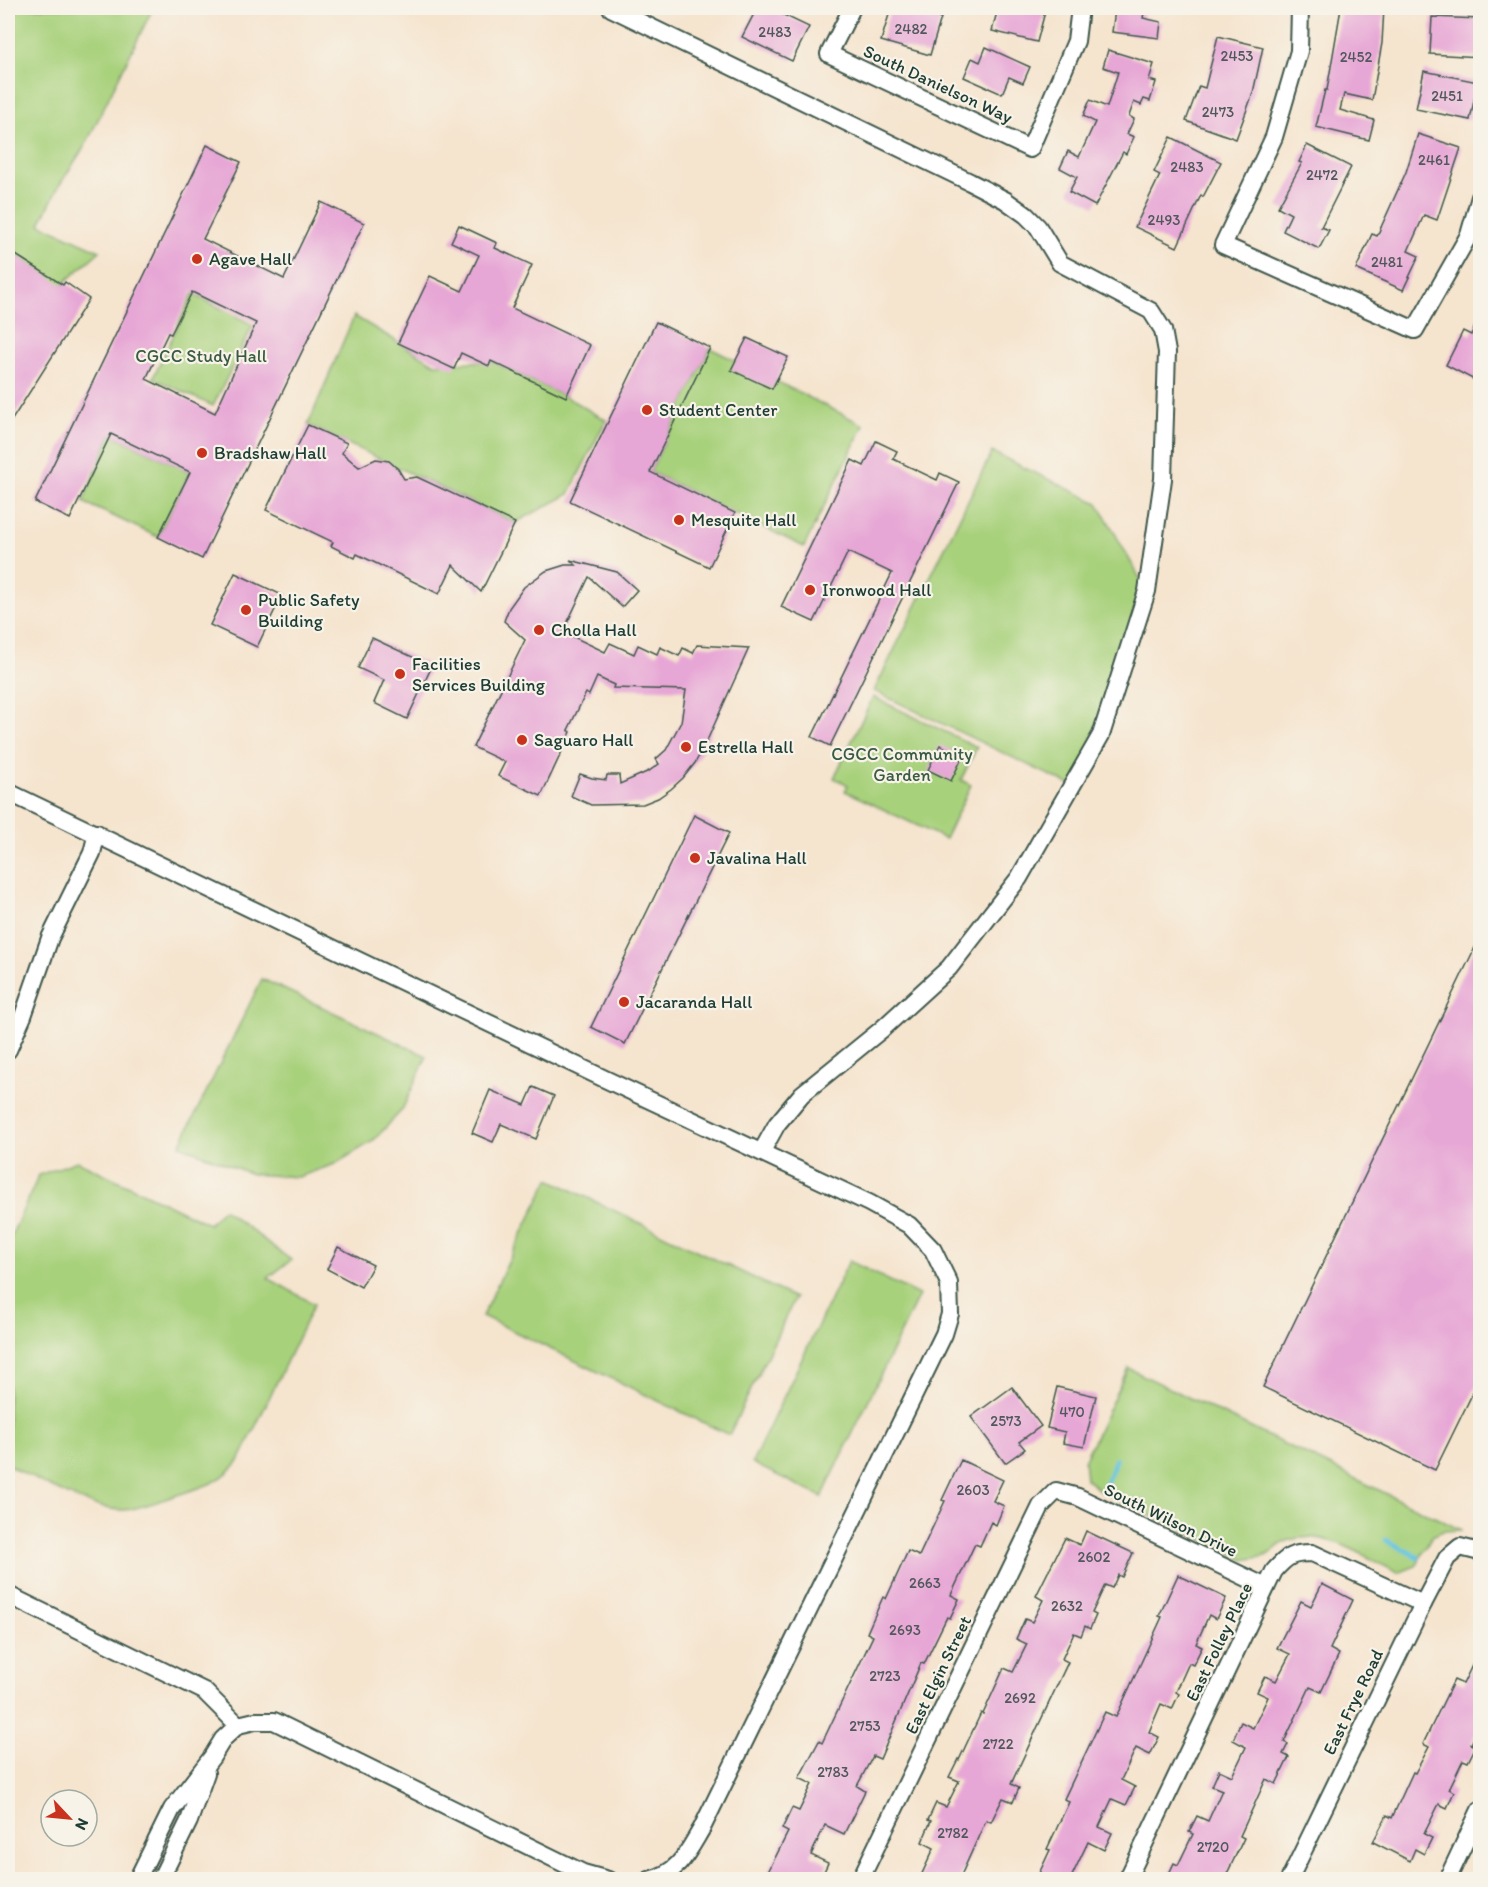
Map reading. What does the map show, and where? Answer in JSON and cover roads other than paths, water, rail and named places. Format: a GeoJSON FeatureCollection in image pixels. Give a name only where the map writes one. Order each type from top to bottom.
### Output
{"type":"FeatureCollection","features":[{"type":"Feature","properties":{"kind":"street"},"geometry":{"type":"LineString","coordinates":[[611,8],[970,182],[1014,206],[1038,227],[1060,263],[1151,311],[1163,330],[1167,352],[1163,479],[1151,574],[1101,735],[1019,878],[949,968],[881,1030],[802,1094],[777,1124],[762,1151]]}},
{"type":"Feature","properties":{"kind":"street","name":"South Danielson Way"},"geometry":{"type":"LineString","coordinates":[[852,8],[830,54],[1030,149],[1076,41],[1080,8]]}},
{"type":"Feature","properties":{"kind":"street"},"geometry":{"type":"LineString","coordinates":[[1300,8],[1299,51],[1274,137],[1223,245],[1415,330],[1468,235],[1480,197]]}},
{"type":"Feature","properties":{"kind":"street"},"geometry":{"type":"LineString","coordinates":[[8,792],[869,1203],[909,1225],[933,1250],[948,1283],[950,1314],[944,1334],[702,1828],[682,1861],[662,1876],[649,1880]]}},
{"type":"Feature","properties":{"kind":"street"},"geometry":{"type":"LineString","coordinates":[[8,1050],[23,1016],[51,938],[92,853],[97,833]]}},
{"type":"Feature","properties":{"kind":"street","name":"South Wilson Drive"},"geometry":{"type":"LineString","coordinates":[[1056,1491],[1078,1497],[1266,1587]]}},
{"type":"Feature","properties":{"kind":"street","name":"East Elgin Street"},"geometry":{"type":"LineString","coordinates":[[860,1880],[1041,1506],[1056,1491]]}},
{"type":"Feature","properties":{"kind":"street","name":"East Frye Road"},"geometry":{"type":"LineString","coordinates":[[1289,1880],[1422,1604],[1447,1558],[1460,1547],[1480,1552]]}},
{"type":"Feature","properties":{"kind":"street","name":"East Folley Place"},"geometry":{"type":"LineString","coordinates":[[1127,1880],[1266,1587],[1274,1571],[1284,1560],[1297,1552],[1312,1553],[1422,1604]]}},
{"type":"Feature","properties":{"kind":"street"},"geometry":{"type":"LineString","coordinates":[[8,1595],[204,1691],[238,1725]]}},
{"type":"Feature","properties":{"kind":"street"},"geometry":{"type":"LineString","coordinates":[[137,1880],[172,1809],[212,1758],[223,1739],[238,1725],[255,1721],[274,1721],[583,1873],[608,1880]]}},
{"type":"Feature","properties":{"kind":"street"},"geometry":{"type":"LineString","coordinates":[[160,1880],[189,1821],[212,1758]]}},
{"type":"Feature","properties":{"kind":"street"},"geometry":{"type":"LineString","coordinates":[[1447,1880],[1480,1810]]}},
{"type":"Feature","properties":{"kind":"waterway"},"geometry":{"type":"LineString","coordinates":[[1104,1488],[1116,1459]]}},
{"type":"Feature","properties":{"kind":"waterway"},"geometry":{"type":"LineString","coordinates":[[1386,1540],[1418,1557]]}},
{"type":"Feature","properties":{"kind":"place","name":"Agave Hall"},"geometry":{"type":"Point","coordinates":[197,259]}},
{"type":"Feature","properties":{"kind":"place","name":"Student Center"},"geometry":{"type":"Point","coordinates":[647,410]}},
{"type":"Feature","properties":{"kind":"place","name":"Bradshaw Hall"},"geometry":{"type":"Point","coordinates":[202,453]}},
{"type":"Feature","properties":{"kind":"place","name":"Mesquite Hall"},"geometry":{"type":"Point","coordinates":[679,520]}},
{"type":"Feature","properties":{"kind":"place","name":"Ironwood Hall"},"geometry":{"type":"Point","coordinates":[810,590]}},
{"type":"Feature","properties":{"kind":"place","name":"Public Safety Building"},"geometry":{"type":"Point","coordinates":[246,610]}},
{"type":"Feature","properties":{"kind":"place","name":"Cholla Hall"},"geometry":{"type":"Point","coordinates":[539,630]}},
{"type":"Feature","properties":{"kind":"place","name":"Facilities Services Building"},"geometry":{"type":"Point","coordinates":[400,674]}},
{"type":"Feature","properties":{"kind":"place","name":"Saguaro Hall"},"geometry":{"type":"Point","coordinates":[522,740]}},
{"type":"Feature","properties":{"kind":"place","name":"Estrella Hall"},"geometry":{"type":"Point","coordinates":[686,747]}},
{"type":"Feature","properties":{"kind":"place","name":"Javalina Hall"},"geometry":{"type":"Point","coordinates":[695,858]}},
{"type":"Feature","properties":{"kind":"place","name":"Jacaranda Hall"},"geometry":{"type":"Point","coordinates":[624,1002]}},
{"type":"Feature","properties":{"kind":"park label","name":"CGCC Study Hall"},"geometry":{"type":"Point","coordinates":[201,356]}},
{"type":"Feature","properties":{"kind":"park label","name":"CGCC Community Garden"},"geometry":{"type":"Point","coordinates":[902,764]}}]}
